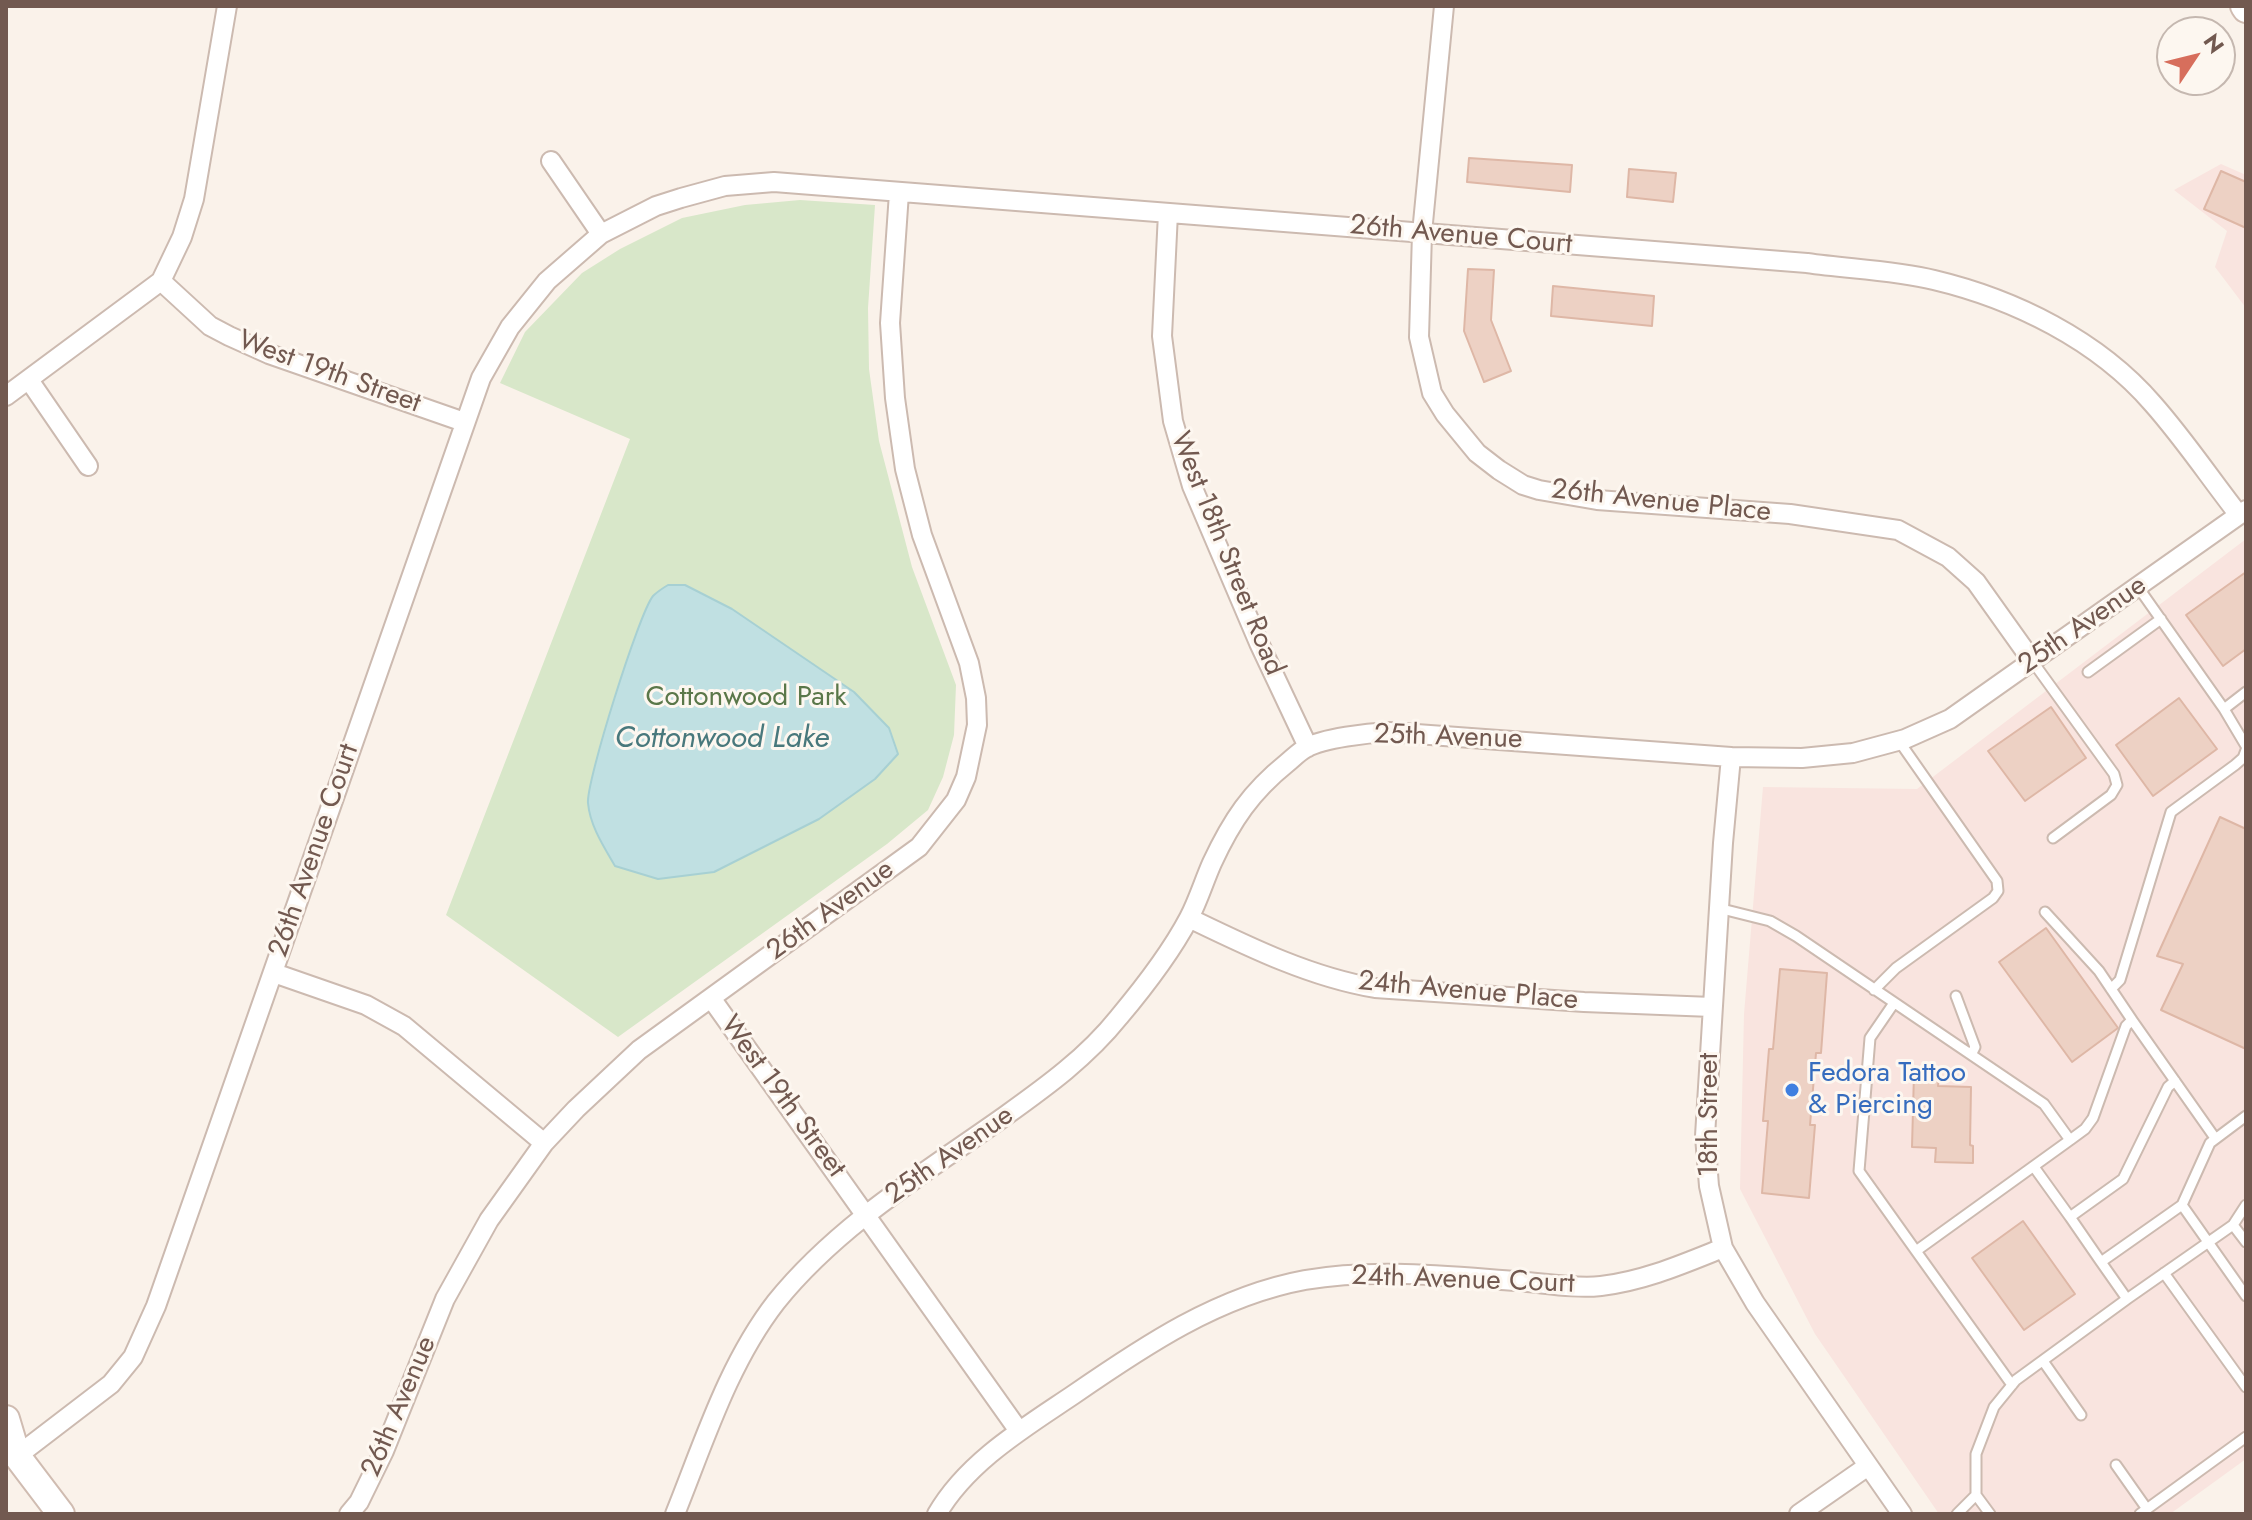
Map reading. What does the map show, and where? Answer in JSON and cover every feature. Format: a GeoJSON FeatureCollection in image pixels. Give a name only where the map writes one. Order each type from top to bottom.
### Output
{"type":"FeatureCollection","features":[{"type":"Feature","properties":{"kind":"main road"},"geometry":{"type":"LineString","coordinates":[[6,1419],[11,1452],[61,1514]]}},
{"type":"Feature","properties":{"kind":"street"},"geometry":{"type":"LineString","coordinates":[[6,396],[161,281],[182,237],[194,199],[227,6]]}},
{"type":"Feature","properties":{"kind":"street","name":"26th Avenue Place"},"geometry":{"type":"LineString","coordinates":[[1444,6],[1422,233],[1419,337],[1432,393],[1477,453],[1523,485],[1539,490],[1597,500],[1790,514],[1898,530],[1948,557],[1976,582],[2033,662]]}},
{"type":"Feature","properties":{"kind":"street"},"geometry":{"type":"LineString","coordinates":[[551,161],[601,234]]}},
{"type":"Feature","properties":{"kind":"street","name":"26th Avenue Court"},"geometry":{"type":"LineString","coordinates":[[11,1452],[111,1384],[133,1357],[156,1306],[481,378],[510,327],[547,281],[601,234],[656,206],[725,186],[774,182],[1807,263],[1931,279],[1983,293],[2051,323],[2106,360],[2153,402],[2242,512]]}},
{"type":"Feature","properties":{"kind":"street","name":"26th Avenue"},"geometry":{"type":"LineString","coordinates":[[349,1514],[359,1502],[384,1451],[445,1299],[489,1220],[544,1143],[639,1050],[919,847],[956,800],[966,777],[977,725],[976,698],[969,663],[922,535],[905,469],[895,398],[890,323],[899,193]]}},
{"type":"Feature","properties":{"kind":"street","name":"West 18th Street Road"},"geometry":{"type":"LineString","coordinates":[[1168,213],[1162,336],[1173,421],[1192,486],[1259,643],[1308,747]]}},
{"type":"Feature","properties":{"kind":"street","name":"West 19th Street"},"geometry":{"type":"LineString","coordinates":[[161,281],[210,326],[229,336],[269,354],[464,422]]}},
{"type":"Feature","properties":{"kind":"street"},"geometry":{"type":"LineString","coordinates":[[29,380],[88,466]]}},
{"type":"Feature","properties":{"kind":"street","name":"25th Avenue"},"geometry":{"type":"LineString","coordinates":[[675,1514],[720,1400],[759,1326],[798,1277],[866,1215],[1084,1057],[1150,981],[1189,918],[1239,810],[1264,781],[1308,747],[1365,734],[1389,732],[1731,757],[1815,757],[1853,753],[1899,740],[1950,719],[2242,512]]}},
{"type":"Feature","properties":{"kind":"street","name":"18th Street"},"geometry":{"type":"LineString","coordinates":[[1731,757],[1718,908],[1705,1136],[1709,1186],[1723,1248],[1755,1303],[1902,1514]]}},
{"type":"Feature","properties":{"kind":"street","name":"24th Avenue Place"},"geometry":{"type":"LineString","coordinates":[[1189,918],[1298,967],[1351,984],[1584,1002],[1712,1007]]}},
{"type":"Feature","properties":{"kind":"street"},"geometry":{"type":"LineString","coordinates":[[274,973],[366,1005],[404,1026],[544,1143]]}},
{"type":"Feature","properties":{"kind":"street","name":"West 19th Street"},"geometry":{"type":"LineString","coordinates":[[711,998],[1019,1431]]}},
{"type":"Feature","properties":{"kind":"street","name":"24th Avenue Court"},"geometry":{"type":"LineString","coordinates":[[937,1514],[948,1496],[971,1472],[1019,1431],[1116,1365],[1187,1321],[1273,1288],[1340,1276],[1389,1274],[1599,1286],[1649,1277],[1723,1248]]}},
{"type":"Feature","properties":{"kind":"street"},"geometry":{"type":"LineString","coordinates":[[1799,1514],[1868,1466]]}},
{"type":"Feature","properties":{"kind":"lane"},"geometry":{"type":"LineString","coordinates":[[2111,989],[2120,980],[2171,812],[2235,765],[2243,758],[2246,748],[2224,709],[2138,587]]}},
{"type":"Feature","properties":{"kind":"lane"},"geometry":{"type":"LineString","coordinates":[[2088,672],[2161,619]]}},
{"type":"Feature","properties":{"kind":"lane"},"geometry":{"type":"LineString","coordinates":[[2033,662],[2114,774],[2117,785],[2111,795],[2053,838]]}},
{"type":"Feature","properties":{"kind":"lane"},"geometry":{"type":"LineString","coordinates":[[2224,709],[2246,692]]}},
{"type":"Feature","properties":{"kind":"lane"},"geometry":{"type":"LineString","coordinates":[[1874,990],[1896,968],[1993,898],[1998,891],[1997,881],[1899,740]]}},
{"type":"Feature","properties":{"kind":"lane"},"geometry":{"type":"LineString","coordinates":[[1718,908],[1770,921],[1796,936],[2044,1104],[2070,1140]]}},
{"type":"Feature","properties":{"kind":"lane"},"geometry":{"type":"LineString","coordinates":[[2045,912],[2099,971],[2215,1138]]}},
{"type":"Feature","properties":{"kind":"lane"},"geometry":{"type":"LineString","coordinates":[[1956,996],[1975,1047],[1972,1053]]}},
{"type":"Feature","properties":{"kind":"lane"},"geometry":{"type":"LineString","coordinates":[[1894,1003],[1870,1038],[1859,1171],[2012,1385]]}},
{"type":"Feature","properties":{"kind":"lane"},"geometry":{"type":"LineString","coordinates":[[1916,1251],[2085,1129],[2093,1118],[2126,1026],[2132,1020]]}},
{"type":"Feature","properties":{"kind":"lane"},"geometry":{"type":"LineString","coordinates":[[2070,1217],[2123,1179],[2168,1087],[2175,1081]]}},
{"type":"Feature","properties":{"kind":"lane"},"geometry":{"type":"LineString","coordinates":[[2101,1262],[2182,1205],[2210,1143],[2246,1116]]}},
{"type":"Feature","properties":{"kind":"lane"},"geometry":{"type":"LineString","coordinates":[[2034,1167],[2127,1299]]}},
{"type":"Feature","properties":{"kind":"lane"},"geometry":{"type":"LineString","coordinates":[[2182,1205],[2246,1296]]}},
{"type":"Feature","properties":{"kind":"lane"},"geometry":{"type":"LineString","coordinates":[[1990,1514],[1976,1495],[1976,1454],[1994,1407],[2012,1385],[2233,1225],[2246,1205]]}},
{"type":"Feature","properties":{"kind":"lane"},"geometry":{"type":"LineString","coordinates":[[2233,1225],[2246,1242]]}},
{"type":"Feature","properties":{"kind":"lane"},"geometry":{"type":"LineString","coordinates":[[2164,1273],[2246,1387]]}},
{"type":"Feature","properties":{"kind":"lane"},"geometry":{"type":"LineString","coordinates":[[2043,1361],[2081,1415]]}},
{"type":"Feature","properties":{"kind":"lane"},"geometry":{"type":"LineString","coordinates":[[2116,1465],[2144,1512],[2246,1437]]}},
{"type":"Feature","properties":{"kind":"lane"},"geometry":{"type":"LineString","coordinates":[[1957,1514],[1976,1495]]}},
{"type":"Feature","properties":{"kind":"shaded area"},"geometry":{"type":"Polygon","coordinates":[[[2221,164],[2246,175],[2246,308],[2215,267],[2227,231],[2174,190],[2221,164]]]}},
{"type":"Feature","properties":{"kind":"shaded area"},"geometry":{"type":"Polygon","coordinates":[[[2246,539],[2246,1459],[2170,1514],[1939,1514],[1815,1334],[1740,1189],[1744,1014],[1763,787],[1917,789],[2246,539]]]}},
{"type":"Feature","properties":{"kind":"green space","name":"Cottonwood Park"},"geometry":{"type":"Polygon","coordinates":[[[800,200],[875,205],[868,308],[869,369],[879,441],[912,567],[956,685],[954,735],[943,777],[928,810],[887,844],[618,1037],[446,915],[630,439],[500,383],[525,332],[582,273],[620,249],[682,218],[745,205],[800,200]]]}},
{"type":"Feature","properties":{"kind":"water","name":"Cottonwood Lake"},"geometry":{"type":"Polygon","coordinates":[[[668,585],[685,585],[732,609],[854,692],[889,728],[898,754],[875,779],[819,819],[714,872],[658,879],[615,866],[595,828],[588,803],[604,733],[637,633],[653,596],[668,585]]]}},
{"type":"Feature","properties":{"kind":"building"},"geometry":{"type":"Polygon","coordinates":[[[1469,158],[1572,165],[1570,192],[1467,182],[1469,158]]]}},
{"type":"Feature","properties":{"kind":"building"},"geometry":{"type":"Polygon","coordinates":[[[1629,169],[1676,173],[1673,202],[1627,197],[1629,169]]]}},
{"type":"Feature","properties":{"kind":"building"},"geometry":{"type":"Polygon","coordinates":[[[2221,171],[2246,182],[2246,228],[2204,209],[2221,171]]]}},
{"type":"Feature","properties":{"kind":"building"},"geometry":{"type":"Polygon","coordinates":[[[1468,269],[1494,270],[1491,320],[1511,371],[1484,382],[1464,331],[1468,269]]]}},
{"type":"Feature","properties":{"kind":"building"},"geometry":{"type":"Polygon","coordinates":[[[1553,286],[1654,296],[1652,326],[1551,316],[1553,286]]]}},
{"type":"Feature","properties":{"kind":"building"},"geometry":{"type":"Polygon","coordinates":[[[2246,572],[2246,649],[2223,666],[2186,615],[2246,572]]]}},
{"type":"Feature","properties":{"kind":"building"},"geometry":{"type":"Polygon","coordinates":[[[2179,698],[2217,749],[2153,796],[2116,745],[2179,698]]]}},
{"type":"Feature","properties":{"kind":"building"},"geometry":{"type":"Polygon","coordinates":[[[2051,707],[2086,758],[2025,801],[1988,751],[2051,707]]]}},
{"type":"Feature","properties":{"kind":"building"},"geometry":{"type":"Polygon","coordinates":[[[2220,817],[2246,829],[2246,1049],[2161,1010],[2183,964],[2157,956],[2220,817]]]}},
{"type":"Feature","properties":{"kind":"building"},"geometry":{"type":"Polygon","coordinates":[[[2046,928],[2118,1028],[2072,1062],[1999,962],[2046,928]]]}},
{"type":"Feature","properties":{"kind":"building"},"geometry":{"type":"Polygon","coordinates":[[[1780,969],[1827,973],[1821,1053],[1816,1053],[1810,1125],[1815,1125],[1809,1198],[1762,1193],[1768,1121],[1763,1121],[1780,969]]]}},
{"type":"Feature","properties":{"kind":"building"},"geometry":{"type":"Polygon","coordinates":[[[1914,1073],[1939,1074],[1938,1086],[1971,1087],[1970,1145],[1973,1146],[1973,1163],[1935,1162],[1936,1148],[1912,1147],[1914,1073]]]}},
{"type":"Feature","properties":{"kind":"building"},"geometry":{"type":"Polygon","coordinates":[[[2023,1221],[2075,1294],[2024,1330],[1972,1258],[2023,1221]]]}},
{"type":"Feature","properties":{"kind":"place","name":"Fedora Tattoo & Piercing"},"geometry":{"type":"Point","coordinates":[1792,1090]}}]}
